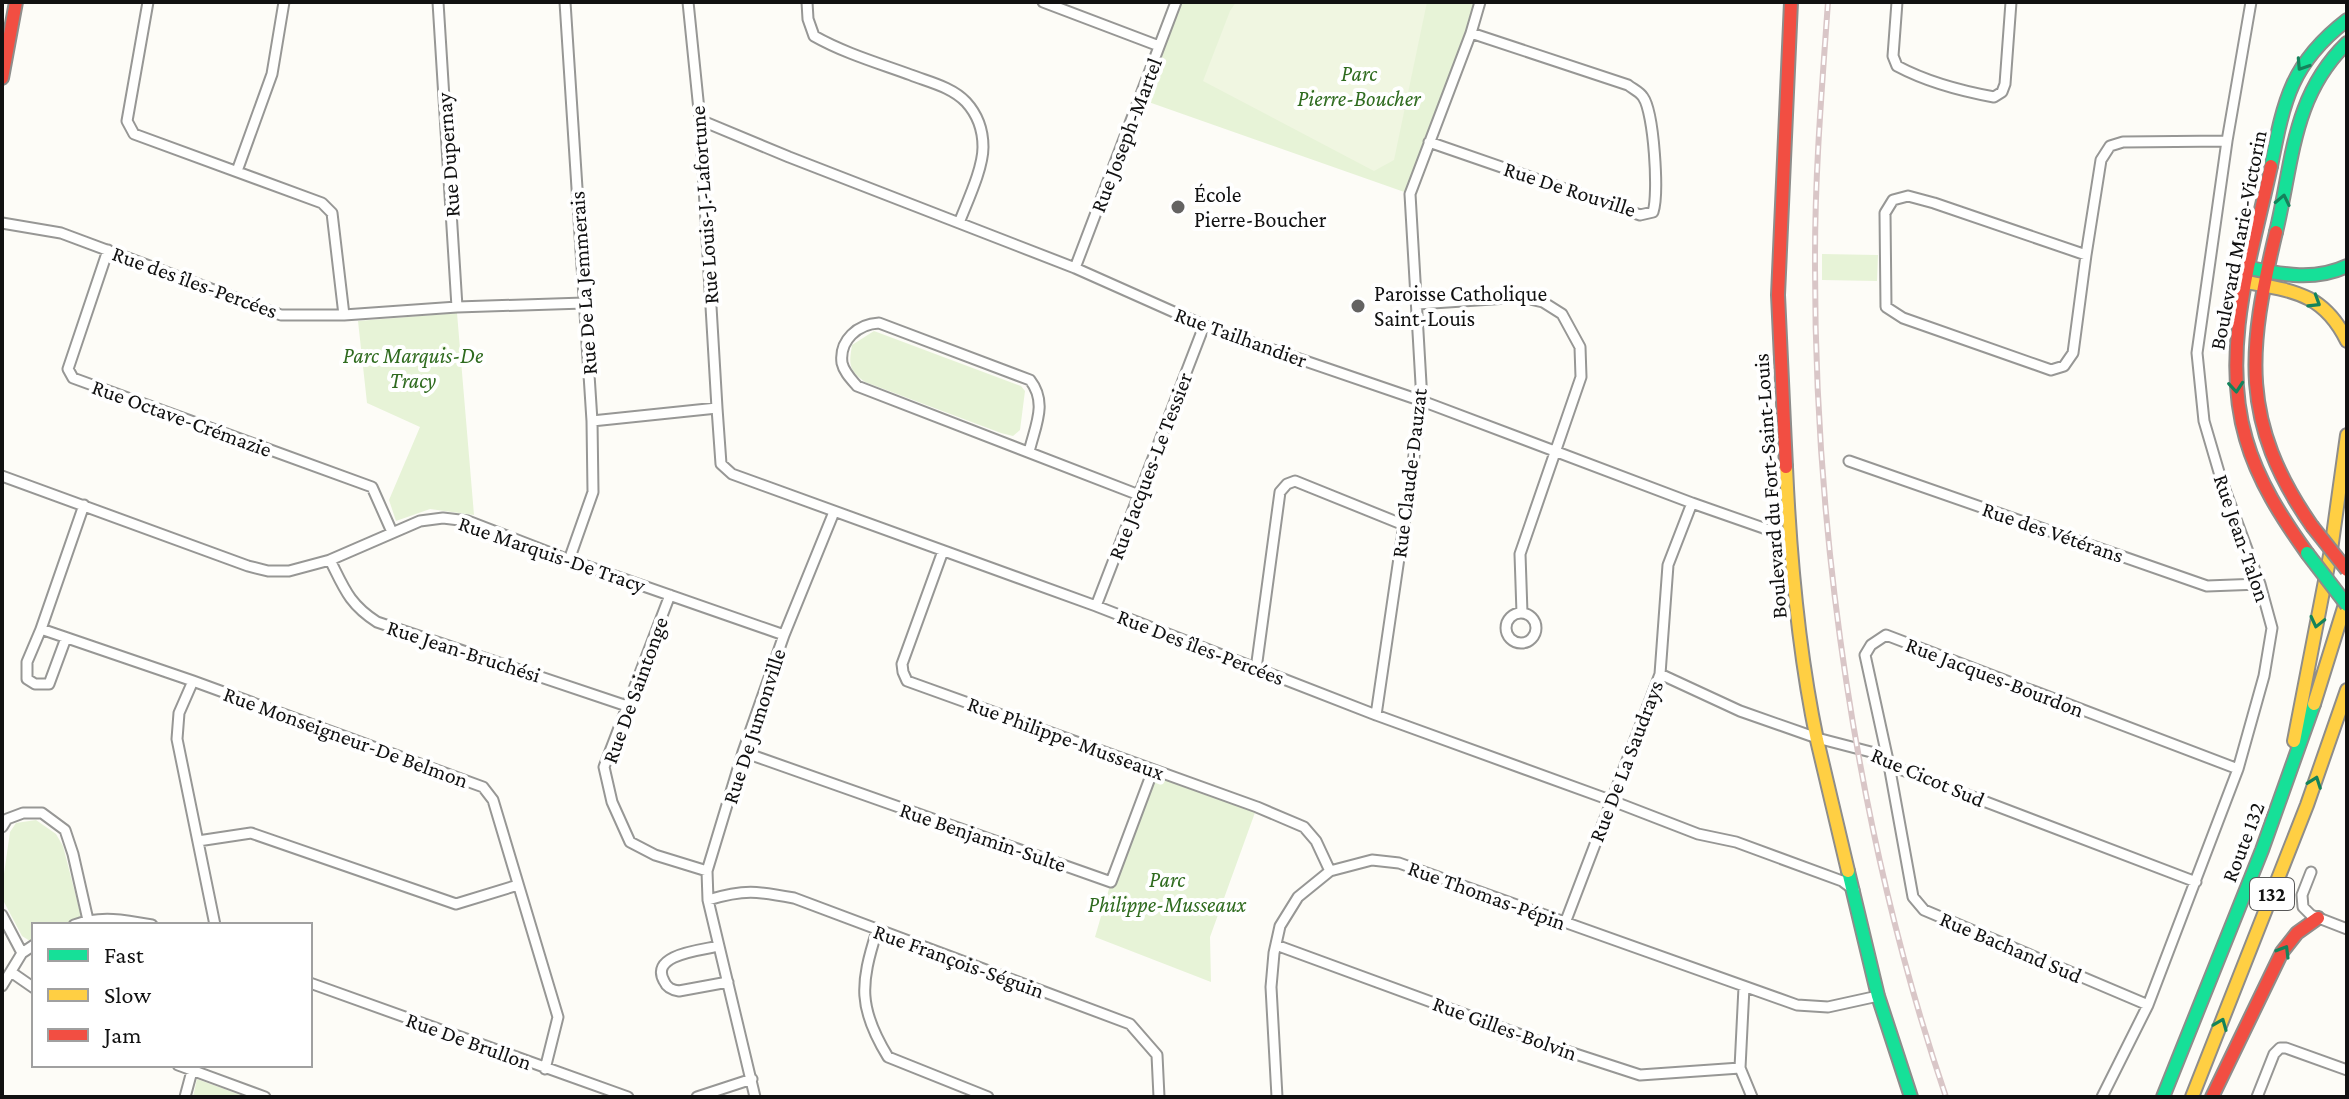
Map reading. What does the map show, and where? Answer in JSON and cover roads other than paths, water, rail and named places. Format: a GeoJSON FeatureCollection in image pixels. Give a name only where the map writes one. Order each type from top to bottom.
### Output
{"type":"FeatureCollection","features":[{"type":"Feature","properties":{"kind":"main road"},"geometry":{"type":"LineString","coordinates":[[2,78],[16,2]]}},
{"type":"Feature","properties":{"kind":"main road","name":"Boulevard du Fort-Saint-Louis"},"geometry":{"type":"LineString","coordinates":[[1787,3],[1778,295],[1789,537],[1801,644],[1817,738],[1878,996],[1911,1097]]}},
{"type":"Feature","properties":{"kind":"main road","name":"Boulevard Marie-Victorin"},"geometry":{"type":"LineString","coordinates":[[2347,20],[2313,49],[2289,88],[2247,282],[2235,353],[2240,417],[2263,486],[2282,519],[2347,605]]}},
{"type":"Feature","properties":{"kind":"main road","name":"Boulevard Marie-Victorin"},"geometry":{"type":"LineString","coordinates":[[2347,43],[2322,71],[2304,107],[2265,286],[2255,350],[2259,409],[2276,468],[2312,526],[2347,570]]}},
{"type":"Feature","properties":{"kind":"main road"},"geometry":{"type":"LineString","coordinates":[[2250,268],[2301,277],[2319,276],[2347,266]]}},
{"type":"Feature","properties":{"kind":"main road"},"geometry":{"type":"LineString","coordinates":[[2247,282],[2303,295],[2319,303],[2336,320],[2347,341]]}},
{"type":"Feature","properties":{"kind":"main road"},"geometry":{"type":"LineString","coordinates":[[2285,789],[2337,516],[2347,435]]}},
{"type":"Feature","properties":{"kind":"main road","name":"Route 132"},"geometry":{"type":"LineString","coordinates":[[2163,1097],[2285,789],[2347,598]]}},
{"type":"Feature","properties":{"kind":"main road","name":"Route 132"},"geometry":{"type":"LineString","coordinates":[[2192,1097],[2307,805],[2347,690]]}},
{"type":"Feature","properties":{"kind":"main road"},"geometry":{"type":"LineString","coordinates":[[2212,1097],[2282,952],[2297,933],[2318,918]]}},
{"type":"Feature","properties":{"kind":"street"},"geometry":{"type":"LineString","coordinates":[[148,2],[127,121],[134,134],[322,203],[332,213],[344,315]]}},
{"type":"Feature","properties":{"kind":"street"},"geometry":{"type":"LineString","coordinates":[[237,171],[272,74],[284,2]]}},
{"type":"Feature","properties":{"kind":"street","name":"Rue Dupernay"},"geometry":{"type":"LineString","coordinates":[[438,2],[457,307]]}},
{"type":"Feature","properties":{"kind":"street","name":"Rue De La Jemmerais"},"geometry":{"type":"LineString","coordinates":[[565,2],[592,421],[593,492],[569,560]]}},
{"type":"Feature","properties":{"kind":"street","name":"Rue Louis-J.-Lafortune"},"geometry":{"type":"LineString","coordinates":[[688,2],[700,120],[717,408]]}},
{"type":"Feature","properties":{"kind":"street"},"geometry":{"type":"LineString","coordinates":[[807,2],[808,19],[814,36],[834,47],[947,89],[964,100],[976,116],[982,132],[983,150],[959,223]]}},
{"type":"Feature","properties":{"kind":"street","name":"Rue Joseph-Martel"},"geometry":{"type":"LineString","coordinates":[[1075,268],[1176,2]]}},
{"type":"Feature","properties":{"kind":"street","name":"Rue Claude-Dauzat"},"geometry":{"type":"LineString","coordinates":[[1376,715],[1422,401],[1410,194],[1480,2]]}},
{"type":"Feature","properties":{"kind":"street"},"geometry":{"type":"LineString","coordinates":[[1897,2],[1893,56],[1897,66],[1972,93],[1994,97],[2002,92],[2005,84],[2011,2]]}},
{"type":"Feature","properties":{"kind":"street","name":"Rue Jean-Talon"},"geometry":{"type":"LineString","coordinates":[[2102,1097],[2148,1005],[2238,769],[2264,676],[2272,628],[2204,421],[2197,353],[2227,141],[2251,2]]}},
{"type":"Feature","properties":{"kind":"street"},"geometry":{"type":"LineString","coordinates":[[1050,3],[1159,46]]}},
{"type":"Feature","properties":{"kind":"street","name":"Rue De Rouville"},"geometry":{"type":"LineString","coordinates":[[1429,142],[1640,215],[1653,212],[1656,203],[1655,169],[1649,108],[1642,94],[1628,85],[1471,33]]}},
{"type":"Feature","properties":{"kind":"street","name":"Rue Tailhandier"},"geometry":{"type":"LineString","coordinates":[[700,120],[1075,268],[1204,326],[1422,401],[1789,537]]}},
{"type":"Feature","properties":{"kind":"street"},"geometry":{"type":"LineString","coordinates":[[2086,255],[1908,196],[1893,200],[1885,213],[1886,307],[1903,318],[2051,370],[2064,366],[2073,353],[2101,160],[2110,146],[2123,142],[2227,141]]}},
{"type":"Feature","properties":{"kind":"street","name":"Rue des îles-Percées"},"geometry":{"type":"LineString","coordinates":[[2,223],[61,233],[281,315],[344,315],[584,303]]}},
{"type":"Feature","properties":{"kind":"street","name":"Rue Octave-Crémazie"},"geometry":{"type":"LineString","coordinates":[[108,250],[68,369],[73,378],[372,487],[392,532]]}},
{"type":"Feature","properties":{"kind":"street"},"geometry":{"type":"LineString","coordinates":[[1418,304],[1522,297],[1543,302],[1562,314],[1580,347],[1581,377],[1520,554],[1522,613]]}},
{"type":"Feature","properties":{"kind":"street"},"geometry":{"type":"LineString","coordinates":[[1029,452],[1041,402],[1038,390],[1030,380],[879,323],[856,329],[846,341],[842,362],[847,375],[857,386],[1139,495]]}},
{"type":"Feature","properties":{"kind":"street","name":"Rue Jacques-Le Tessier"},"geometry":{"type":"LineString","coordinates":[[1096,606],[1204,326]]}},
{"type":"Feature","properties":{"kind":"street"},"geometry":{"type":"LineString","coordinates":[[592,421],[717,408]]}},
{"type":"Feature","properties":{"kind":"street","name":"Rue Des îles-Percées"},"geometry":{"type":"LineString","coordinates":[[717,408],[721,464],[732,474],[1096,606],[1376,715],[1698,834],[1736,842],[1829,876],[1854,890]]}},
{"type":"Feature","properties":{"kind":"street","name":"Rue des Vétérans"},"geometry":{"type":"LineString","coordinates":[[1849,461],[2207,586],[2260,584]]}},
{"type":"Feature","properties":{"kind":"street","name":"Rue Marquis-De Tracy"},"geometry":{"type":"LineString","coordinates":[[2,476],[268,571],[289,571],[330,560],[420,521],[443,518],[468,521],[569,560],[784,635]]}},
{"type":"Feature","properties":{"kind":"street"},"geometry":{"type":"LineString","coordinates":[[1256,669],[1280,492],[1287,484],[1295,481],[1404,525]]}},
{"type":"Feature","properties":{"kind":"street","name":"Rue De La Saudrays"},"geometry":{"type":"LineString","coordinates":[[1565,923],[1660,674],[1668,565],[1692,503]]}},
{"type":"Feature","properties":{"kind":"street"},"geometry":{"type":"LineString","coordinates":[[66,638],[49,684],[35,684],[27,679],[27,662],[84,505]]}},
{"type":"Feature","properties":{"kind":"street","name":"Rue De Jumonville"},"geometry":{"type":"LineString","coordinates":[[755,1097],[708,900],[707,871],[743,752],[784,635],[834,512]]}},
{"type":"Feature","properties":{"kind":"street","name":"Rue Philippe-Musseaux"},"geometry":{"type":"LineString","coordinates":[[943,551],[902,664],[907,681],[1257,807],[1304,827],[1316,841],[1330,871]]}},
{"type":"Feature","properties":{"kind":"street","name":"Rue Jean-Bruchési"},"geometry":{"type":"LineString","coordinates":[[330,560],[360,611],[377,622],[627,706]]}},
{"type":"Feature","properties":{"kind":"street","name":"Rue De Saintonge"},"geometry":{"type":"LineString","coordinates":[[670,595],[604,767],[612,802],[630,842],[655,855],[707,871]]}},
{"type":"Feature","properties":{"kind":"street","name":"Rue Monseigneur-De Belmon"},"geometry":{"type":"LineString","coordinates":[[41,629],[483,787],[493,800],[558,1017],[545,1069]]}},
{"type":"Feature","properties":{"kind":"street","name":"Rue Jacques-Bourdon"},"geometry":{"type":"LineString","coordinates":[[1889,765],[1865,655],[1871,645],[1886,635],[2238,769]]}},
{"type":"Feature","properties":{"kind":"street","name":"Rue Cicot Sud"},"geometry":{"type":"LineString","coordinates":[[1660,674],[1740,711],[1817,738],[1871,752],[1889,765],[2196,882]]}},
{"type":"Feature","properties":{"kind":"street"},"geometry":{"type":"LineString","coordinates":[[193,681],[179,713],[177,739],[215,923]]}},
{"type":"Feature","properties":{"kind":"street","name":"Rue Benjamin-Sulte"},"geometry":{"type":"LineString","coordinates":[[743,752],[1111,882],[1153,770]]}},
{"type":"Feature","properties":{"kind":"street","name":"Rue Bachand Sud"},"geometry":{"type":"LineString","coordinates":[[1889,765],[1913,897],[1924,910],[2148,1005]]}},
{"type":"Feature","properties":{"kind":"street"},"geometry":{"type":"LineString","coordinates":[[2,827],[7,819],[23,813],[42,813],[65,830],[88,920]]}},
{"type":"Feature","properties":{"kind":"street"},"geometry":{"type":"LineString","coordinates":[[198,841],[251,833],[456,904],[518,885]]}},
{"type":"Feature","properties":{"kind":"street","name":"Rue Thomas-Pépin"},"geometry":{"type":"LineString","coordinates":[[1277,1097],[1271,987],[1280,926],[1298,897],[1330,871],[1372,860],[1399,863],[1797,1005],[1828,1007],[1878,996]]}},
{"type":"Feature","properties":{"kind":"street"},"geometry":{"type":"LineString","coordinates":[[2311,872],[2302,895],[2302,904],[2308,913],[2347,929]]}},
{"type":"Feature","properties":{"kind":"street","name":"Rue François-Séguin"},"geometry":{"type":"LineString","coordinates":[[708,900],[736,891],[766,892],[794,898],[1130,1024],[1157,1055],[1159,1097]]}},
{"type":"Feature","properties":{"kind":"street"},"geometry":{"type":"LineString","coordinates":[[2,915],[22,953]]}},
{"type":"Feature","properties":{"kind":"street"},"geometry":{"type":"LineString","coordinates":[[80,923],[120,919],[141,923]]}},
{"type":"Feature","properties":{"kind":"street"},"geometry":{"type":"LineString","coordinates":[[877,931],[866,965],[865,996],[867,1013],[888,1057],[988,1097]]}},
{"type":"Feature","properties":{"kind":"street","name":"Rue Gilles-Bolvin"},"geometry":{"type":"LineString","coordinates":[[1276,945],[1554,1047],[1640,1075],[1740,1068]]}},
{"type":"Feature","properties":{"kind":"street"},"geometry":{"type":"LineString","coordinates":[[2,986],[22,953],[32,946]]}},
{"type":"Feature","properties":{"kind":"street"},"geometry":{"type":"LineString","coordinates":[[719,946],[673,956],[665,962],[661,971],[663,980],[671,990],[679,991],[728,982]]}},
{"type":"Feature","properties":{"kind":"street"},"geometry":{"type":"LineString","coordinates":[[11,972],[32,987]]}},
{"type":"Feature","properties":{"kind":"street","name":"Rue De Brullon"},"geometry":{"type":"LineString","coordinates":[[312,984],[545,1069],[599,1092],[628,1097]]}},
{"type":"Feature","properties":{"kind":"street"},"geometry":{"type":"LineString","coordinates":[[1744,987],[1740,1068],[1752,1097]]}},
{"type":"Feature","properties":{"kind":"street"},"geometry":{"type":"LineString","coordinates":[[2257,1097],[2274,1054],[2280,1048],[2347,1070]]}},
{"type":"Feature","properties":{"kind":"street"},"geometry":{"type":"LineString","coordinates":[[183,1067],[265,1097]]}},
{"type":"Feature","properties":{"kind":"street"},"geometry":{"type":"LineString","coordinates":[[185,1097],[192,1071]]}},
{"type":"Feature","properties":{"kind":"street"},"geometry":{"type":"LineString","coordinates":[[697,1097],[752,1079]]}},
{"type":"Feature","properties":{"kind":"railway"},"geometry":{"type":"LineString","coordinates":[[1828,2],[1815,256],[1822,468],[1832,575],[1846,682],[1887,893],[1914,997],[1946,1097]]}},
{"type":"Feature","properties":{"kind":"place","name":"École Pierre-Boucher"},"geometry":{"type":"Point","coordinates":[1178,207]}},
{"type":"Feature","properties":{"kind":"place","name":"Paroisse Catholique Saint-Louis"},"geometry":{"type":"Point","coordinates":[1358,306]}},
{"type":"Feature","properties":{"kind":"park label","name":"Parc Pierre-Boucher"},"geometry":{"type":"Point","coordinates":[1359,86]}},
{"type":"Feature","properties":{"kind":"park label","name":"Parc Marquis-De Tracy"},"geometry":{"type":"Point","coordinates":[413,368]}},
{"type":"Feature","properties":{"kind":"park label","name":"Parc Philippe-Musseaux"},"geometry":{"type":"Point","coordinates":[1167,892]}}]}
